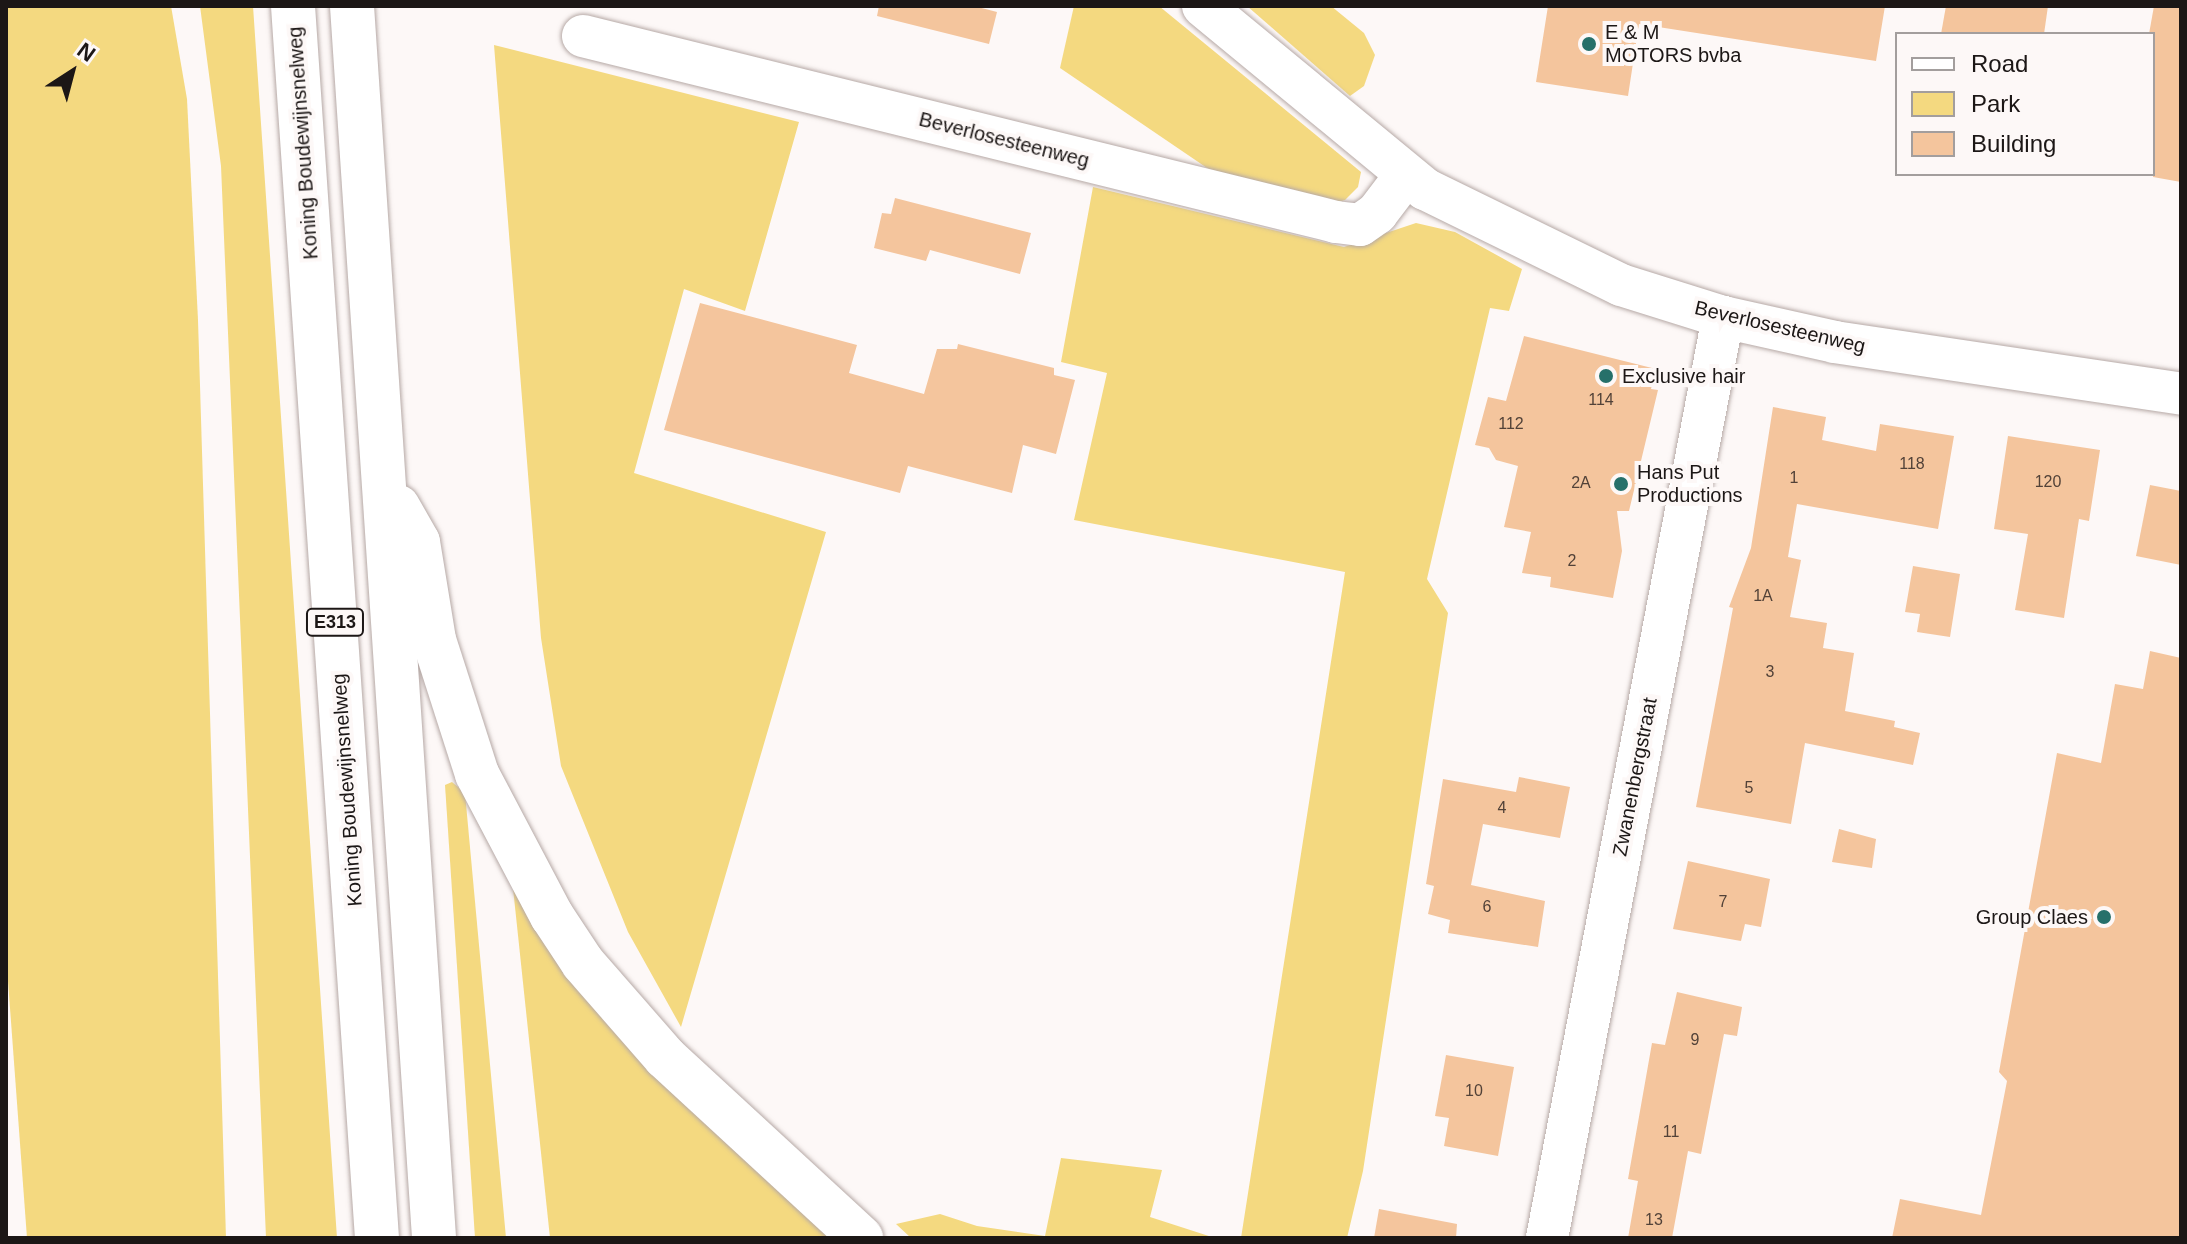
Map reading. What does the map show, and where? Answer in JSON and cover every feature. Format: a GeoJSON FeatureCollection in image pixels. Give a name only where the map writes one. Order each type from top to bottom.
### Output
{"type":"FeatureCollection","features":[{"type":"Feature","properties":{"kind":"highway","name":"Koning Boudewijnsnelweg"},"geometry":{"type":"LineString","coordinates":[[293,6],[377,1238]]}},
{"type":"Feature","properties":{"kind":"highway","name":"E313"},"geometry":{"type":"LineString","coordinates":[[352,6],[434,1238]]}},
{"type":"Feature","properties":{"kind":"highway"},"geometry":{"type":"LineString","coordinates":[[385,486],[418,542],[434,640],[477,774],[552,916],[583,963],[665,1057],[861,1238]]}},
{"type":"Feature","properties":{"kind":"street","name":"Beverlosesteenweg"},"geometry":{"type":"LineString","coordinates":[[1203,6],[1406,175],[1521,240],[1621,285],[1723,317],[1835,342],[2181,394]]}},
{"type":"Feature","properties":{"kind":"street","name":"Beverlosesteenweg"},"geometry":{"type":"LineString","coordinates":[[583,36],[1336,222],[1360,225],[1377,213],[1406,175]]}},
{"type":"Feature","properties":{"kind":"street","name":"Zwanenbergstraat"},"geometry":{"type":"LineString","coordinates":[[1547,1238],[1723,317]]}},
{"type":"Feature","properties":{"kind":"green space"},"geometry":{"type":"Polygon","coordinates":[[[6,6],[171,6],[187,99],[198,320],[226,1238],[27,1238],[6,954],[6,6]]]}},
{"type":"Feature","properties":{"kind":"green space"},"geometry":{"type":"Polygon","coordinates":[[[200,6],[253,6],[337,1238],[266,1238],[221,166],[200,6]]]}},
{"type":"Feature","properties":{"kind":"green space"},"geometry":{"type":"Polygon","coordinates":[[[1074,6],[1159,6],[1361,172],[1358,187],[1345,200],[1331,204],[1210,170],[1060,68],[1074,6]]]}},
{"type":"Feature","properties":{"kind":"green space"},"geometry":{"type":"Polygon","coordinates":[[[1247,6],[1331,6],[1364,33],[1375,55],[1364,86],[1350,96],[1247,6]]]}},
{"type":"Feature","properties":{"kind":"green space"},"geometry":{"type":"Polygon","coordinates":[[[494,45],[799,122],[745,311],[684,289],[634,473],[826,532],[681,1027],[628,932],[561,766],[541,638],[494,45]]]}},
{"type":"Feature","properties":{"kind":"green space"},"geometry":{"type":"Polygon","coordinates":[[[1093,187],[1344,247],[1416,223],[1455,232],[1522,269],[1509,311],[1490,308],[1427,579],[1448,613],[1363,1171],[1347,1238],[1241,1238],[1345,572],[1074,520],[1107,373],[1061,362],[1093,187]]]}},
{"type":"Feature","properties":{"kind":"green space"},"geometry":{"type":"Polygon","coordinates":[[[452,782],[465,793],[506,1238],[475,1238],[445,785],[452,782]]]}},
{"type":"Feature","properties":{"kind":"green space"},"geometry":{"type":"Polygon","coordinates":[[[513,888],[833,1238],[550,1238],[513,888]]]}},
{"type":"Feature","properties":{"kind":"green space"},"geometry":{"type":"Polygon","coordinates":[[[1061,1158],[1162,1170],[1150,1217],[1215,1238],[911,1238],[896,1224],[940,1214],[977,1226],[1045,1236],[1061,1158]]]}},
{"type":"Feature","properties":{"kind":"building"},"geometry":{"type":"Polygon","coordinates":[[[879,6],[974,6],[997,12],[989,44],[877,16],[879,6]]]}},
{"type":"Feature","properties":{"kind":"building"},"geometry":{"type":"Polygon","coordinates":[[[1548,6],[1885,6],[1876,61],[1639,24],[1628,96],[1536,82],[1548,6]]]}},
{"type":"Feature","properties":{"kind":"building"},"geometry":{"type":"Polygon","coordinates":[[[1946,6],[2048,6],[2044,32],[1941,32],[1946,6]]]}},
{"type":"Feature","properties":{"kind":"building"},"geometry":{"type":"Polygon","coordinates":[[[2154,6],[2181,6],[2181,182],[2153,177],[2155,32],[2149,32],[2154,6]]]}},
{"type":"Feature","properties":{"kind":"building"},"geometry":{"type":"Polygon","coordinates":[[[895,198],[1031,233],[1020,274],[930,250],[926,261],[874,248],[882,213],[891,214],[895,198]]]}},
{"type":"Feature","properties":{"kind":"building"},"geometry":{"type":"Polygon","coordinates":[[[700,303],[857,345],[849,373],[924,394],[937,349],[957,349],[958,344],[1054,368],[1054,375],[1075,380],[1056,454],[1023,445],[1012,493],[908,466],[900,493],[664,430],[700,303]]]}},
{"type":"Feature","properties":{"kind":"building"},"geometry":{"type":"Polygon","coordinates":[[[1524,336],[1656,369],[1651,389],[1658,390],[1629,511],[1617,511],[1622,551],[1613,598],[1550,587],[1551,577],[1522,573],[1531,532],[1504,527],[1518,466],[1496,460],[1489,448],[1475,445],[1488,397],[1506,401],[1524,336]]]}},
{"type":"Feature","properties":{"kind":"building"},"geometry":{"type":"Polygon","coordinates":[[[1773,407],[1826,417],[1822,440],[1876,451],[1880,424],[1954,436],[1938,529],[1797,504],[1788,557],[1801,560],[1790,617],[1827,623],[1823,648],[1854,653],[1845,711],[1895,721],[1894,727],[1920,733],[1913,765],[1805,743],[1791,824],[1696,807],[1733,608],[1729,607],[1751,548],[1773,407]]]}},
{"type":"Feature","properties":{"kind":"building"},"geometry":{"type":"Polygon","coordinates":[[[2008,436],[2100,450],[2089,521],[2079,519],[2064,618],[2015,610],[2028,534],[1994,529],[2008,436]]]}},
{"type":"Feature","properties":{"kind":"building"},"geometry":{"type":"Polygon","coordinates":[[[2150,485],[2181,491],[2181,565],[2136,556],[2150,485]]]}},
{"type":"Feature","properties":{"kind":"building"},"geometry":{"type":"Polygon","coordinates":[[[1913,566],[1960,574],[1950,637],[1917,632],[1920,614],[1905,612],[1913,566]]]}},
{"type":"Feature","properties":{"kind":"building","name":"Group Claes"},"geometry":{"type":"Polygon","coordinates":[[[2150,651],[2181,658],[2181,1238],[1892,1238],[1900,1199],[1981,1215],[2007,1081],[1999,1072],[2057,753],[2101,763],[2115,684],[2143,689],[2150,651]]]}},
{"type":"Feature","properties":{"kind":"building"},"geometry":{"type":"Polygon","coordinates":[[[1519,777],[1570,787],[1560,838],[1483,824],[1471,885],[1545,901],[1538,947],[1448,933],[1450,920],[1428,914],[1434,886],[1426,884],[1443,779],[1516,792],[1519,777]]]}},
{"type":"Feature","properties":{"kind":"building"},"geometry":{"type":"Polygon","coordinates":[[[1839,829],[1876,839],[1872,868],[1832,862],[1839,829]]]}},
{"type":"Feature","properties":{"kind":"building"},"geometry":{"type":"Polygon","coordinates":[[[1688,861],[1770,879],[1761,927],[1745,924],[1741,941],[1673,929],[1688,861]]]}},
{"type":"Feature","properties":{"kind":"building"},"geometry":{"type":"Polygon","coordinates":[[[1677,992],[1742,1007],[1737,1036],[1724,1034],[1701,1154],[1688,1151],[1672,1238],[1628,1238],[1638,1181],[1628,1179],[1652,1043],[1665,1045],[1677,992]]]}},
{"type":"Feature","properties":{"kind":"building"},"geometry":{"type":"Polygon","coordinates":[[[1446,1055],[1514,1067],[1498,1156],[1444,1146],[1449,1118],[1435,1116],[1446,1055]]]}},
{"type":"Feature","properties":{"kind":"building"},"geometry":{"type":"Polygon","coordinates":[[[1379,1209],[1457,1224],[1456,1238],[1374,1238],[1379,1209]]]}},
{"type":"Feature","properties":{"kind":"place","name":"E & M MOTORS bvba"},"geometry":{"type":"Point","coordinates":[1589,44]}},
{"type":"Feature","properties":{"kind":"place","name":"Exclusive hair"},"geometry":{"type":"Point","coordinates":[1606,376]}},
{"type":"Feature","properties":{"kind":"place","name":"Hans Put Productions"},"geometry":{"type":"Point","coordinates":[1621,484]}},
{"type":"Feature","properties":{"kind":"place","name":"Group Claes"},"geometry":{"type":"Point","coordinates":[2104,917]}}]}
